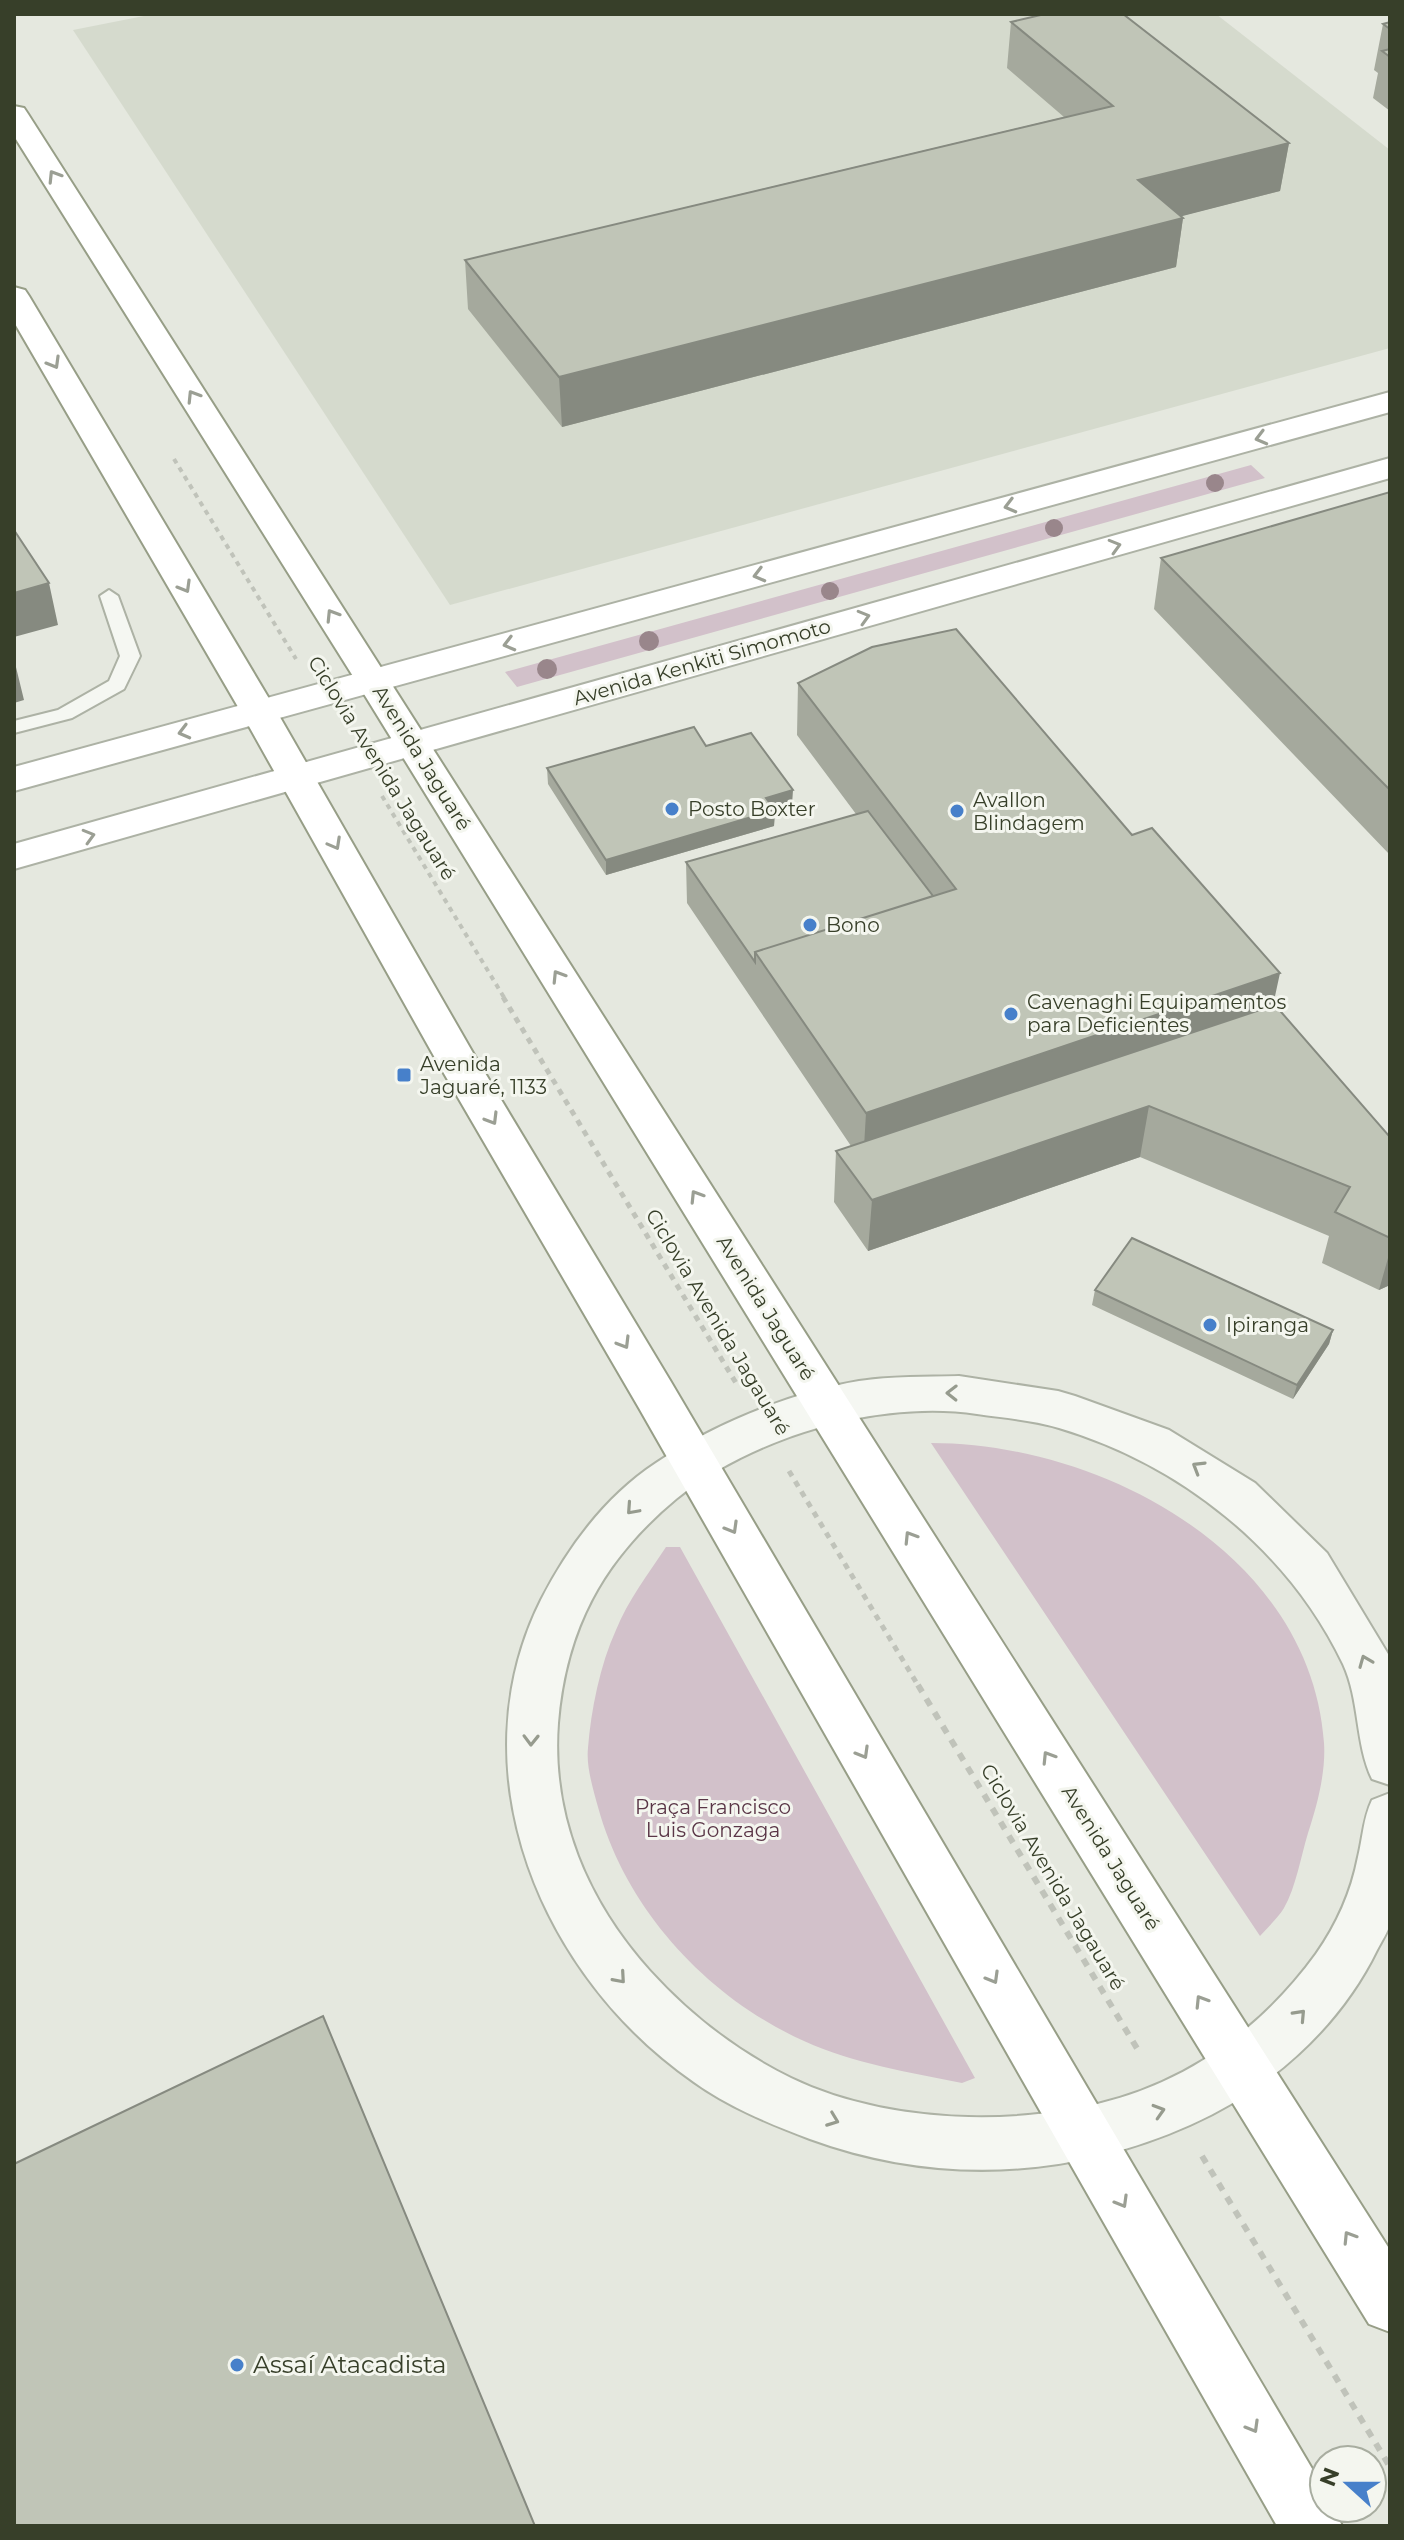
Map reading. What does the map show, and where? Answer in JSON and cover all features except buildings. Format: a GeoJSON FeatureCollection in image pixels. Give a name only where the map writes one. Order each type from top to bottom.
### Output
{"type":"FeatureCollection","features":[{"type":"Feature","properties":{"kind":"main road","name":"Avenida Jaguaré"},"geometry":{"type":"LineString","coordinates":[[14,114],[374,681],[1390,2303]]}},
{"type":"Feature","properties":{"kind":"main road"},"geometry":{"type":"LineString","coordinates":[[14,296],[259,712],[455,1058],[693,1461],[1311,2526]]}},
{"type":"Feature","properties":{"kind":"main road","name":"Avenida Kenkiti Simomoto"},"geometry":{"type":"LineString","coordinates":[[14,857],[412,744],[1328,452],[1390,402]]}},
{"type":"Feature","properties":{"kind":"main road","name":"Avenida Kenkiti Simomoto"},"geometry":{"type":"LineString","coordinates":[[14,779],[374,681],[1328,452],[1390,468]]}},
{"type":"Feature","properties":{"kind":"street"},"geometry":{"type":"LineString","coordinates":[[827,1405],[893,1393],[958,1393],[1021,1399],[1108,1424],[1144,1438],[1201,1468],[1253,1507],[1298,1552],[1336,1602],[1365,1659],[1384,1718],[1390,1763]]}},
{"type":"Feature","properties":{"kind":"street","name":"Avenida Jaguaré"},"geometry":{"type":"LineString","coordinates":[[693,1461],[761,1425],[827,1405]]}},
{"type":"Feature","properties":{"kind":"street"},"geometry":{"type":"LineString","coordinates":[[693,1461],[642,1499],[601,1543],[568,1593],[544,1648],[531,1708],[530,1771],[541,1833],[564,1896],[600,1955],[647,2010],[705,2058],[771,2097],[845,2125],[923,2142],[1002,2145],[1084,2134],[1173,2107],[1242,2067],[1301,2017],[1342,1963],[1372,1905],[1388,1843],[1390,1816]]}},
{"type":"Feature","properties":{"kind":"lane"},"geometry":{"type":"LineString","coordinates":[[14,727],[65,714],[117,685],[130,656],[109,596]]}},
{"type":"Feature","properties":{"kind":"path","name":"Ciclovia Avenida Jagauaré"},"geometry":{"type":"LineString","coordinates":[[169,452],[319,696]]}},
{"type":"Feature","properties":{"kind":"path","name":"Ciclovia Avenida Jagauaré"},"geometry":{"type":"LineString","coordinates":[[360,760],[1390,2467]]}},
{"type":"Feature","properties":{"kind":"shaded area"},"geometry":{"type":"Polygon","coordinates":[[[154,14],[1216,14],[1390,150],[1390,348],[450,605],[73,30],[154,14]]]}},
{"type":"Feature","properties":{"kind":"green space"},"geometry":{"type":"Polygon","coordinates":[[[1251,465],[1265,478],[517,687],[505,672],[1251,465]]]}},
{"type":"Feature","properties":{"kind":"green space"},"geometry":{"type":"Polygon","coordinates":[[[931,1443],[996,1448],[1063,1463],[1127,1488],[1187,1522],[1239,1565],[1281,1616],[1310,1676],[1324,1743],[1324,1766],[1318,1800],[1292,1891],[1282,1912],[1260,1936],[931,1443]]]}},
{"type":"Feature","properties":{"kind":"green space","name":"Praça Francisco Luis Gonzaga"},"geometry":{"type":"Polygon","coordinates":[[[666,1547],[680,1547],[975,2078],[962,2083],[862,2061],[823,2049],[769,2023],[735,2001],[704,1975],[650,1915],[628,1881],[611,1845],[590,1778],[589,1733],[597,1688],[610,1644],[626,1608],[666,1547]]]}},
{"type":"Feature","properties":{"kind":"place","name":"Posto Boxter"},"geometry":{"type":"Point","coordinates":[672,809]}},
{"type":"Feature","properties":{"kind":"place","name":"Avallon Blindagem"},"geometry":{"type":"Point","coordinates":[957,811]}},
{"type":"Feature","properties":{"kind":"place","name":"Bono"},"geometry":{"type":"Point","coordinates":[810,925]}},
{"type":"Feature","properties":{"kind":"place","name":"Cavenaghi Equipamentos para Deficientes"},"geometry":{"type":"Point","coordinates":[1011,1014]}},
{"type":"Feature","properties":{"kind":"place","name":"Avenida Jaguaré, 1133"},"geometry":{"type":"Point","coordinates":[404,1075]}},
{"type":"Feature","properties":{"kind":"place","name":"Ipiranga"},"geometry":{"type":"Point","coordinates":[1210,1325]}},
{"type":"Feature","properties":{"kind":"place","name":"Assaí Atacadista"},"geometry":{"type":"Point","coordinates":[237,2365]}}]}
